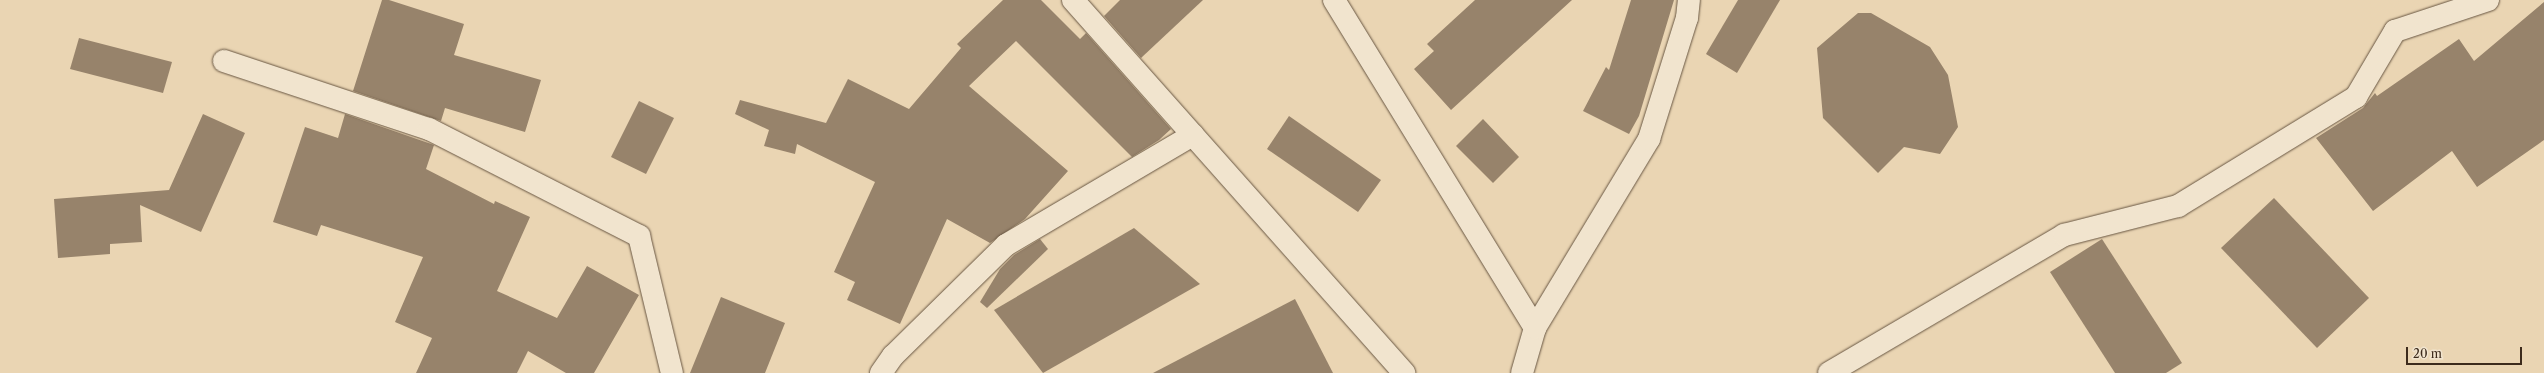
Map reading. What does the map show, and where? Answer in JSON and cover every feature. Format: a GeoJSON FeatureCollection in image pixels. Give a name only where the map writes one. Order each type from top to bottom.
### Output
{"type":"FeatureCollection","features":[{"type":"Feature","properties":{"kind":"street"},"geometry":{"type":"LineString","coordinates":[[1073,0],[1404,373]]}},
{"type":"Feature","properties":{"kind":"street"},"geometry":{"type":"LineString","coordinates":[[1334,0],[1535,328]]}},
{"type":"Feature","properties":{"kind":"street"},"geometry":{"type":"LineString","coordinates":[[1522,373],[1535,328],[1649,139],[1687,18],[1689,0]]}},
{"type":"Feature","properties":{"kind":"street"},"geometry":{"type":"LineString","coordinates":[[1829,373],[2064,234],[2178,206],[2356,97],[2395,31],[2488,0]]}},
{"type":"Feature","properties":{"kind":"street"},"geometry":{"type":"LineString","coordinates":[[224,61],[429,129],[639,236],[672,373]]}},
{"type":"Feature","properties":{"kind":"street"},"geometry":{"type":"LineString","coordinates":[[881,373],[893,356],[1006,245],[1193,135]]}},
{"type":"Feature","properties":{"kind":"building"},"geometry":{"type":"Polygon","coordinates":[[[382,0],[389,0],[464,24],[454,55],[541,80],[525,132],[445,108],[441,121],[353,91],[382,0]]]}},
{"type":"Feature","properties":{"kind":"building"},"geometry":{"type":"Polygon","coordinates":[[[1003,0],[1041,0],[1080,39],[1086,33],[1171,129],[1159,140],[1132,157],[1016,41],[969,86],[1068,171],[1025,219],[990,243],[947,219],[900,324],[847,300],[855,282],[834,272],[875,182],[797,144],[795,154],[764,146],[769,130],[735,114],[740,100],[826,123],[848,79],[909,109],[961,48],[957,44],[1003,0]]]}},
{"type":"Feature","properties":{"kind":"building"},"geometry":{"type":"Polygon","coordinates":[[[1120,0],[1203,0],[1141,58],[1104,16],[1120,0]]]}},
{"type":"Feature","properties":{"kind":"building"},"geometry":{"type":"Polygon","coordinates":[[[1475,0],[1572,0],[1451,110],[1414,69],[1434,51],[1427,44],[1475,0]]]}},
{"type":"Feature","properties":{"kind":"building"},"geometry":{"type":"Polygon","coordinates":[[[1631,0],[1674,0],[1639,116],[1629,134],[1583,111],[1606,67],[1609,70],[1631,0]]]}},
{"type":"Feature","properties":{"kind":"building"},"geometry":{"type":"Polygon","coordinates":[[[1738,0],[1780,0],[1737,73],[1706,54],[1738,0]]]}},
{"type":"Feature","properties":{"kind":"building"},"geometry":{"type":"Polygon","coordinates":[[[2544,2],[2544,140],[2477,187],[2452,151],[2373,211],[2316,138],[2363,108],[2375,93],[2377,96],[2459,39],[2474,61],[2544,2]]]}},
{"type":"Feature","properties":{"kind":"building"},"geometry":{"type":"Polygon","coordinates":[[[1858,13],[1871,13],[1930,47],[1948,75],[1958,127],[1940,154],[1904,147],[1878,173],[1823,118],[1817,48],[1858,13]]]}},
{"type":"Feature","properties":{"kind":"building"},"geometry":{"type":"Polygon","coordinates":[[[79,38],[172,62],[163,93],[70,69],[79,38]]]}},
{"type":"Feature","properties":{"kind":"building"},"geometry":{"type":"Polygon","coordinates":[[[639,101],[674,118],[646,174],[611,157],[639,101]]]}},
{"type":"Feature","properties":{"kind":"building"},"geometry":{"type":"Polygon","coordinates":[[[203,114],[245,133],[201,232],[140,205],[142,242],[110,244],[110,254],[58,258],[54,199],[169,190],[203,114]]]}},
{"type":"Feature","properties":{"kind":"building"},"geometry":{"type":"Polygon","coordinates":[[[345,114],[434,145],[426,169],[494,204],[495,201],[530,217],[497,291],[557,318],[587,266],[639,295],[594,373],[566,373],[528,351],[517,373],[416,373],[432,338],[395,322],[423,257],[321,225],[317,236],[273,222],[305,127],[338,138],[345,114]]]}},
{"type":"Feature","properties":{"kind":"building"},"geometry":{"type":"Polygon","coordinates":[[[1289,116],[1381,180],[1358,212],[1267,149],[1289,116]]]}},
{"type":"Feature","properties":{"kind":"building"},"geometry":{"type":"Polygon","coordinates":[[[1483,119],[1519,157],[1493,183],[1456,146],[1483,119]]]}},
{"type":"Feature","properties":{"kind":"building"},"geometry":{"type":"Polygon","coordinates":[[[2274,198],[2369,298],[2317,348],[2221,248],[2274,198]]]}},
{"type":"Feature","properties":{"kind":"building"},"geometry":{"type":"Polygon","coordinates":[[[1134,228],[1200,284],[1043,373],[994,310],[1134,228]]]}},
{"type":"Feature","properties":{"kind":"building"},"geometry":{"type":"Polygon","coordinates":[[[1040,239],[1048,249],[987,308],[980,302],[1000,269],[1014,255],[1040,239]]]}},
{"type":"Feature","properties":{"kind":"building"},"geometry":{"type":"Polygon","coordinates":[[[2102,239],[2182,363],[2166,373],[2115,373],[2050,272],[2102,239]]]}},
{"type":"Feature","properties":{"kind":"building"},"geometry":{"type":"Polygon","coordinates":[[[721,297],[785,323],[765,373],[690,373],[721,297]]]}},
{"type":"Feature","properties":{"kind":"building"},"geometry":{"type":"Polygon","coordinates":[[[1295,299],[1333,373],[1153,373],[1295,299]]]}}]}
